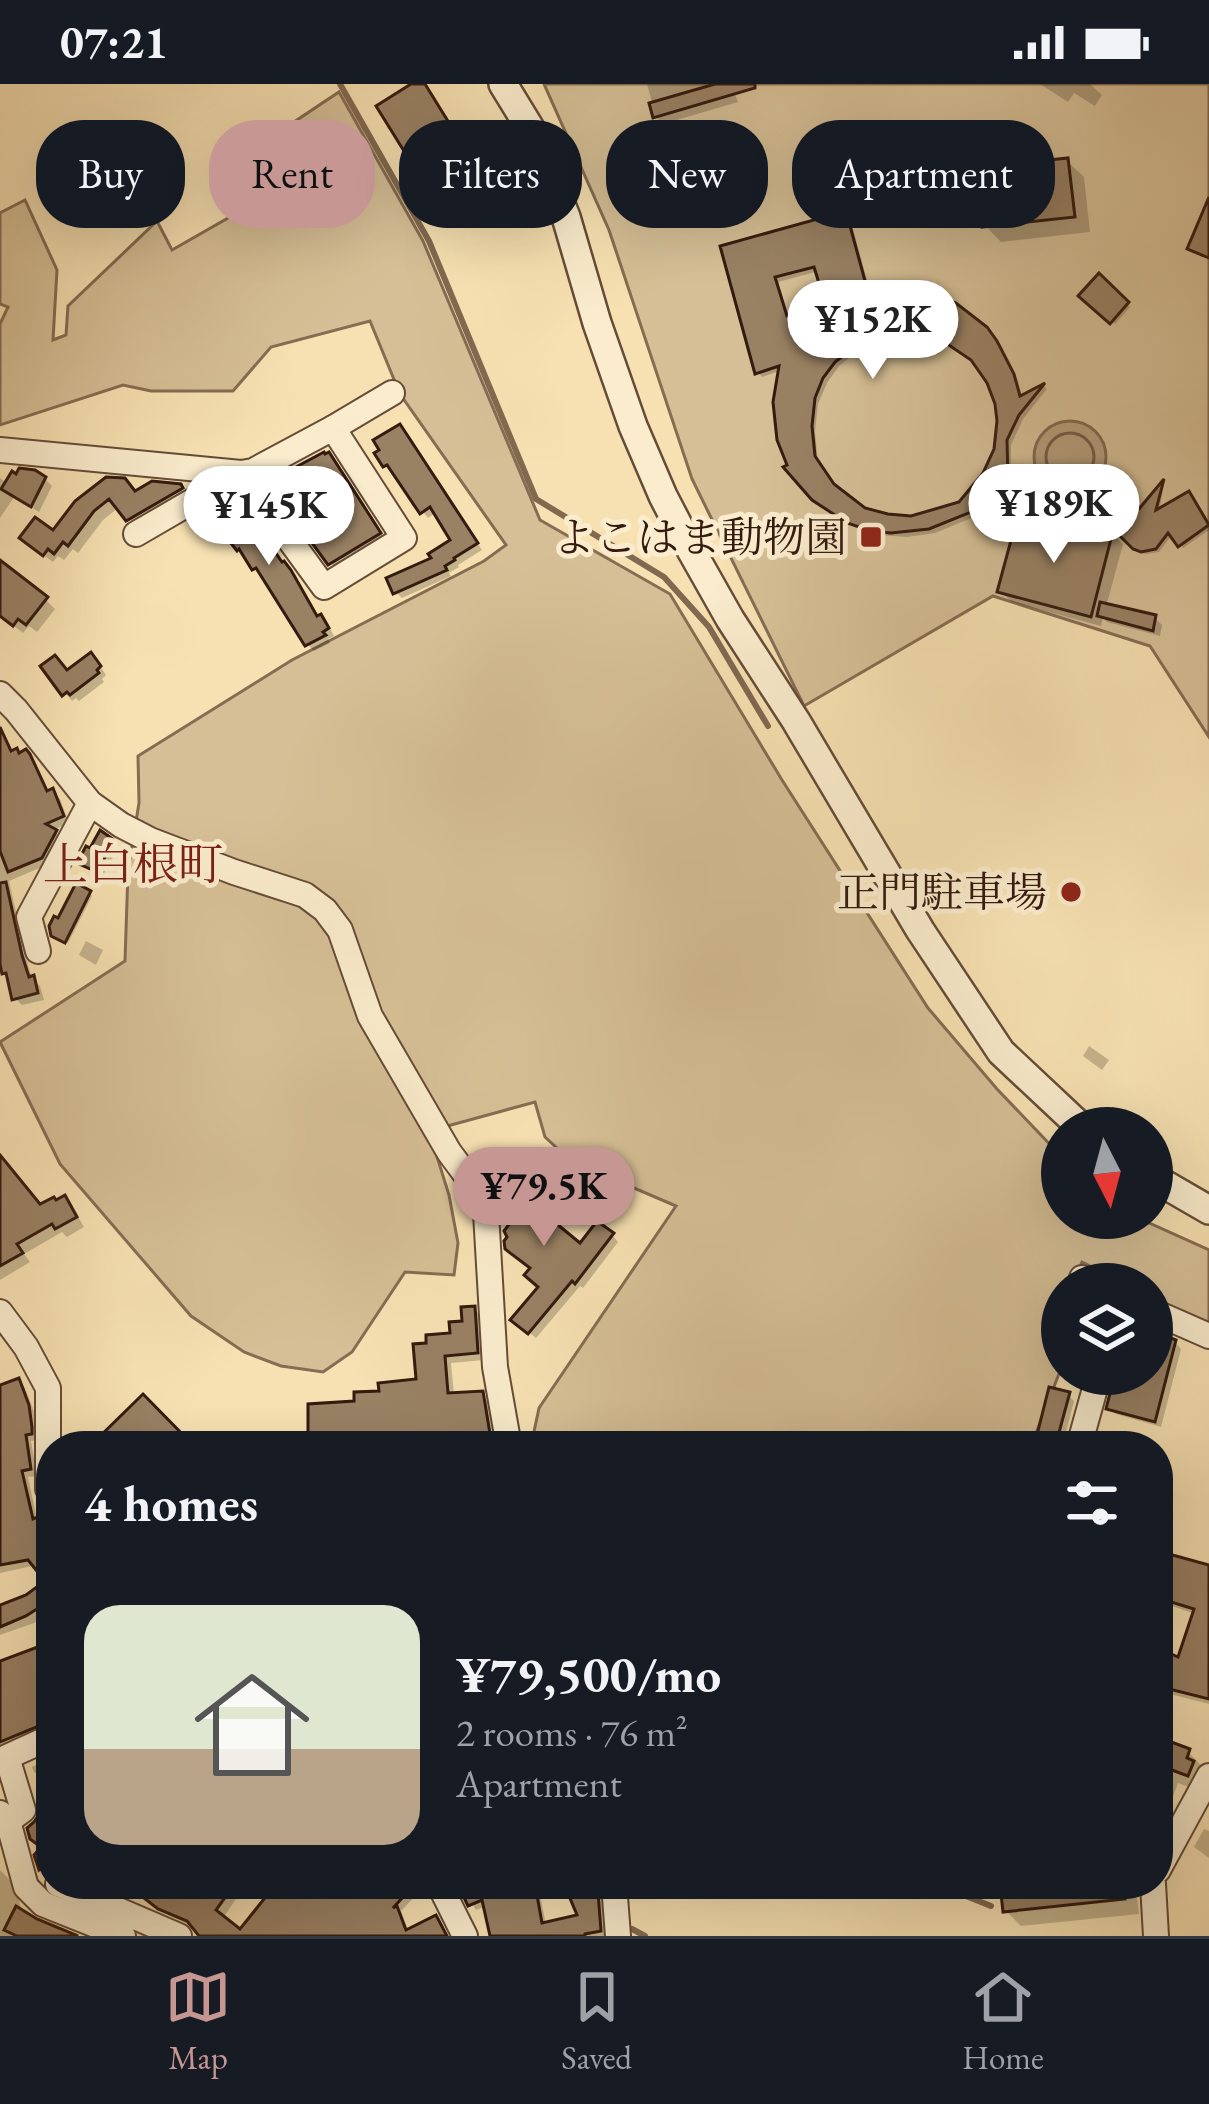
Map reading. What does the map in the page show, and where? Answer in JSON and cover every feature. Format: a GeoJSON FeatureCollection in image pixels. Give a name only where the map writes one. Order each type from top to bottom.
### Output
{"type":"FeatureCollection","features":[{"type":"Feature","properties":{"kind":"street"},"geometry":{"type":"LineString","coordinates":[[503,84],[533,133],[566,218],[633,426],[691,550],[920,930],[1001,1052],[1060,1107]]}},
{"type":"Feature","properties":{"kind":"street"},"geometry":{"type":"LineString","coordinates":[[0,450],[241,473],[253,471],[392,393]]}},
{"type":"Feature","properties":{"kind":"street"},"geometry":{"type":"LineString","coordinates":[[241,473],[324,587],[404,538],[333,428]]}},
{"type":"Feature","properties":{"kind":"street"},"geometry":{"type":"LineString","coordinates":[[136,534],[241,473]]}},
{"type":"Feature","properties":{"kind":"street"},"geometry":{"type":"LineString","coordinates":[[0,694],[91,803],[122,825],[150,840],[305,895],[340,930],[370,1016],[486,1213],[495,1367],[506,1431]]}},
{"type":"Feature","properties":{"kind":"street"},"geometry":{"type":"LineString","coordinates":[[38,952],[29,916],[91,803]]}},
{"type":"Feature","properties":{"kind":"street"},"geometry":{"type":"LineString","coordinates":[[1173,1189],[1209,1210]]}},
{"type":"Feature","properties":{"kind":"street"},"geometry":{"type":"LineString","coordinates":[[0,1312],[48,1388],[48,1431]]}},
{"type":"Feature","properties":{"kind":"street"},"geometry":{"type":"LineString","coordinates":[[1173,1320],[1209,1336]]}},
{"type":"Feature","properties":{"kind":"street"},"geometry":{"type":"LineString","coordinates":[[1083,1431],[1093,1395]]}},
{"type":"Feature","properties":{"kind":"street"},"geometry":{"type":"LineString","coordinates":[[36,1744],[7,1757],[23,1810],[4,1817],[36,1869]]}},
{"type":"Feature","properties":{"kind":"street"},"geometry":{"type":"LineString","coordinates":[[1173,1848],[1202,1804],[1209,1777]]}},
{"type":"Feature","properties":{"kind":"street"},"geometry":{"type":"LineString","coordinates":[[44,1899],[44,1904],[123,1936]]}},
{"type":"Feature","properties":{"kind":"street"},"geometry":{"type":"LineString","coordinates":[[84,1899],[179,1936]]}},
{"type":"Feature","properties":{"kind":"street"},"geometry":{"type":"LineString","coordinates":[[446,1899],[465,1936]]}},
{"type":"Feature","properties":{"kind":"street"},"geometry":{"type":"LineString","coordinates":[[615,1899],[618,1936]]}},
{"type":"Feature","properties":{"kind":"street"},"geometry":{"type":"LineString","coordinates":[[1154,1899],[1156,1936]]}},
{"type":"Feature","properties":{"kind":"shaded area"},"geometry":{"type":"Polygon","coordinates":[[[544,84],[1209,84],[1209,737],[1150,646],[993,596],[804,706],[692,479],[608,228],[768,228],[768,120],[606,120],[606,223],[582,169],[582,120],[560,120],[544,84]]]}},
{"type":"Feature","properties":{"kind":"shaded area"},"geometry":{"type":"Polygon","coordinates":[[[339,92],[355,120],[297,120],[339,92]]]}},
{"type":"Feature","properties":{"kind":"shaded area"},"geometry":{"type":"Polygon","coordinates":[[[375,156],[399,198],[399,228],[416,228],[423,241],[540,520],[670,594],[928,1008],[1041,1135],[1041,1239],[1173,1239],[1173,1234],[1209,1250],[1209,1327],[1173,1309],[1173,1263],[1041,1263],[1041,1395],[1051,1395],[1037,1431],[534,1431],[539,1408],[676,1206],[571,1161],[545,1137],[535,1102],[429,1131],[458,1243],[454,1275],[405,1272],[352,1352],[323,1372],[281,1366],[244,1352],[191,1316],[60,1164],[0,1042],[125,961],[128,871],[139,803],[138,756],[292,660],[484,561],[506,545],[400,394],[370,321],[271,347],[233,391],[151,391],[123,385],[0,425],[0,324],[8,307],[0,304],[0,213],[25,200],[57,270],[53,340],[66,335],[68,306],[150,228],[161,228],[172,250],[210,228],[375,228],[375,156]]]}},
{"type":"Feature","properties":{"kind":"water"},"geometry":{"type":"Polygon","coordinates":[[[1070,421],[1095,432],[1106,457],[1095,482],[1070,493],[1045,482],[1034,457],[1045,432],[1070,421]]]}},
{"type":"Feature","properties":{"kind":"building"},"geometry":{"type":"Polygon","coordinates":[[[411,84],[425,84],[447,120],[399,120],[399,143],[376,106],[411,84]]]}},
{"type":"Feature","properties":{"kind":"building"},"geometry":{"type":"Polygon","coordinates":[[[715,84],[755,84],[755,88],[653,118],[649,103],[715,84]]]}},
{"type":"Feature","properties":{"kind":"building"},"geometry":{"type":"Polygon","coordinates":[[[1068,158],[1075,217],[1055,219],[1055,159],[1068,158]]]}},
{"type":"Feature","properties":{"kind":"building"},"geometry":{"type":"Polygon","coordinates":[[[1209,197],[1209,258],[1187,249],[1209,197]]]}},
{"type":"Feature","properties":{"kind":"building"},"geometry":{"type":"Polygon","coordinates":[[[792,226],[851,228],[868,292],[922,291],[956,303],[997,341],[1020,396],[1045,383],[1019,415],[1007,440],[1008,479],[978,500],[981,508],[929,529],[891,533],[847,523],[812,500],[783,467],[787,465],[777,440],[773,402],[779,366],[755,374],[720,246],[792,226]],[[814,267],[775,277],[787,316],[826,306],[814,267]],[[878,330],[882,338],[863,342],[835,362],[815,398],[815,456],[834,484],[865,508],[888,514],[911,516],[959,502],[983,473],[994,449],[997,421],[987,383],[971,360],[943,341],[878,330]]]}},
{"type":"Feature","properties":{"kind":"building"},"geometry":{"type":"Polygon","coordinates":[[[1099,273],[1129,302],[1110,324],[1078,296],[1099,273]]]}},
{"type":"Feature","properties":{"kind":"building"},"geometry":{"type":"Polygon","coordinates":[[[400,424],[478,543],[454,558],[445,566],[447,570],[393,594],[386,578],[431,558],[428,554],[450,540],[430,507],[420,514],[374,453],[379,450],[373,440],[400,424]]]}},
{"type":"Feature","properties":{"kind":"building"},"geometry":{"type":"Polygon","coordinates":[[[329,452],[381,533],[328,565],[268,482],[329,452]]]}},
{"type":"Feature","properties":{"kind":"building"},"geometry":{"type":"Polygon","coordinates":[[[19,468],[46,477],[31,507],[1,489],[19,468]]]}},
{"type":"Feature","properties":{"kind":"building"},"geometry":{"type":"Polygon","coordinates":[[[106,477],[125,478],[135,491],[152,481],[183,488],[126,521],[109,499],[68,546],[63,542],[54,554],[48,549],[43,556],[19,538],[35,517],[53,530],[75,501],[106,477]]]}},
{"type":"Feature","properties":{"kind":"building"},"geometry":{"type":"Polygon","coordinates":[[[1164,479],[1156,510],[1189,491],[1209,525],[1178,547],[1168,533],[1156,549],[1133,549],[1113,529],[1133,516],[1164,479]]]}},
{"type":"Feature","properties":{"kind":"building"},"geometry":{"type":"Polygon","coordinates":[[[236,495],[291,570],[317,616],[321,614],[329,628],[323,632],[326,635],[305,646],[256,568],[252,570],[207,512],[236,495]]]}},
{"type":"Feature","properties":{"kind":"building"},"geometry":{"type":"Polygon","coordinates":[[[1020,507],[1058,531],[1081,535],[1113,531],[1091,617],[997,592],[1020,507]]]}},
{"type":"Feature","properties":{"kind":"building"},"geometry":{"type":"Polygon","coordinates":[[[0,560],[48,597],[26,625],[18,619],[13,626],[0,616],[0,560]]]}},
{"type":"Feature","properties":{"kind":"building"},"geometry":{"type":"Polygon","coordinates":[[[1100,602],[1156,615],[1153,631],[1097,616],[1100,602]]]}},
{"type":"Feature","properties":{"kind":"building"},"geometry":{"type":"Polygon","coordinates":[[[91,652],[101,666],[99,673],[70,695],[62,696],[40,666],[55,655],[67,670],[91,652]]]}},
{"type":"Feature","properties":{"kind":"building"},"geometry":{"type":"Polygon","coordinates":[[[0,727],[11,751],[26,749],[30,754],[47,791],[53,788],[64,816],[46,824],[57,830],[42,858],[8,872],[0,851],[0,727]]]}},
{"type":"Feature","properties":{"kind":"building"},"geometry":{"type":"Polygon","coordinates":[[[100,830],[114,840],[97,872],[77,863],[100,830]]]}},
{"type":"Feature","properties":{"kind":"building"},"geometry":{"type":"Polygon","coordinates":[[[6,882],[22,955],[38,993],[12,1000],[0,964],[0,883],[6,882]]]}},
{"type":"Feature","properties":{"kind":"building"},"geometry":{"type":"Polygon","coordinates":[[[76,883],[91,891],[65,943],[51,936],[49,926],[76,883]]]}},
{"type":"Feature","properties":{"kind":"building"},"geometry":{"type":"Polygon","coordinates":[[[0,1155],[40,1204],[65,1195],[77,1217],[55,1229],[52,1224],[17,1244],[23,1253],[0,1266],[0,1155]]]}},
{"type":"Feature","properties":{"kind":"building"},"geometry":{"type":"Polygon","coordinates":[[[508,1167],[537,1191],[529,1201],[580,1243],[597,1221],[614,1233],[528,1334],[510,1320],[538,1287],[524,1275],[530,1268],[505,1249],[504,1231],[514,1209],[492,1186],[508,1167]]]}},
{"type":"Feature","properties":{"kind":"building"},"geometry":{"type":"Polygon","coordinates":[[[475,1306],[478,1353],[445,1356],[448,1393],[483,1391],[490,1431],[308,1431],[308,1404],[354,1401],[354,1392],[379,1391],[378,1383],[416,1379],[413,1344],[426,1343],[426,1335],[450,1333],[449,1322],[462,1321],[461,1307],[475,1306]]]}},
{"type":"Feature","properties":{"kind":"building"},"geometry":{"type":"Polygon","coordinates":[[[19,1378],[29,1405],[32,1434],[26,1435],[31,1469],[22,1471],[36,1518],[36,1570],[28,1560],[0,1565],[0,1385],[19,1378]]]}},
{"type":"Feature","properties":{"kind":"building"},"geometry":{"type":"Polygon","coordinates":[[[143,1394],[179,1431],[105,1431],[143,1394]]]}},
{"type":"Feature","properties":{"kind":"building"},"geometry":{"type":"Polygon","coordinates":[[[1047,1395],[1069,1395],[1059,1431],[1038,1431],[1047,1395]]]}},
{"type":"Feature","properties":{"kind":"building"},"geometry":{"type":"Polygon","coordinates":[[[1110,1395],[1162,1395],[1155,1422],[1106,1409],[1110,1395]]]}},
{"type":"Feature","properties":{"kind":"building"},"geometry":{"type":"Polygon","coordinates":[[[1173,1555],[1209,1565],[1209,1699],[1173,1690],[1173,1655],[1178,1657],[1194,1609],[1173,1603],[1173,1555]]]}},
{"type":"Feature","properties":{"kind":"building"},"geometry":{"type":"Polygon","coordinates":[[[36,1588],[36,1610],[0,1627],[0,1605],[36,1588]]]}},
{"type":"Feature","properties":{"kind":"building"},"geometry":{"type":"Polygon","coordinates":[[[36,1648],[36,1727],[0,1742],[0,1661],[36,1648]]]}},
{"type":"Feature","properties":{"kind":"building"},"geometry":{"type":"Polygon","coordinates":[[[1173,1743],[1190,1749],[1187,1758],[1194,1761],[1188,1776],[1173,1770],[1173,1743]]]}},
{"type":"Feature","properties":{"kind":"building"},"geometry":{"type":"Polygon","coordinates":[[[36,1819],[36,1843],[27,1828],[36,1819]]]}},
{"type":"Feature","properties":{"kind":"building"},"geometry":{"type":"Polygon","coordinates":[[[145,1899],[224,1899],[216,1910],[240,1929],[264,1899],[401,1899],[393,1908],[397,1906],[406,1930],[436,1915],[447,1936],[199,1936],[187,1921],[145,1899]]]}},
{"type":"Feature","properties":{"kind":"building"},"geometry":{"type":"Polygon","coordinates":[[[465,1899],[538,1899],[542,1923],[577,1915],[570,1899],[599,1899],[601,1931],[585,1936],[490,1936],[482,1900],[468,1906],[465,1899]]]}},
{"type":"Feature","properties":{"kind":"building"},"geometry":{"type":"Polygon","coordinates":[[[1002,1899],[1125,1899],[1003,1912],[1002,1899]]]}},
{"type":"Feature","properties":{"kind":"building"},"geometry":{"type":"Polygon","coordinates":[[[16,1906],[78,1936],[17,1936],[4,1930],[16,1906]]]}},
{"type":"Feature","properties":{"kind":"waterway"},"geometry":{"type":"LineString","coordinates":[[340,84],[429,241],[536,499],[664,577],[709,627],[768,726]]}},
{"type":"Feature","properties":{"kind":"waterway"},"geometry":{"type":"LineString","coordinates":[[974,1899],[991,1906]]}},
{"type":"Feature","properties":{"kind":"waterway"},"geometry":{"type":"LineString","coordinates":[[632,1929],[645,1936]]}},
{"type":"Feature","properties":{"kind":"place","name":"よこはま動物園"},"geometry":{"type":"Point","coordinates":[871,537]}},
{"type":"Feature","properties":{"kind":"place","name":"正門駐車場"},"geometry":{"type":"Point","coordinates":[1071,892]}},
{"type":"Feature","properties":{"kind":"district","name":"上白根町"},"geometry":{"type":"Point","coordinates":[133,864]}}]}
